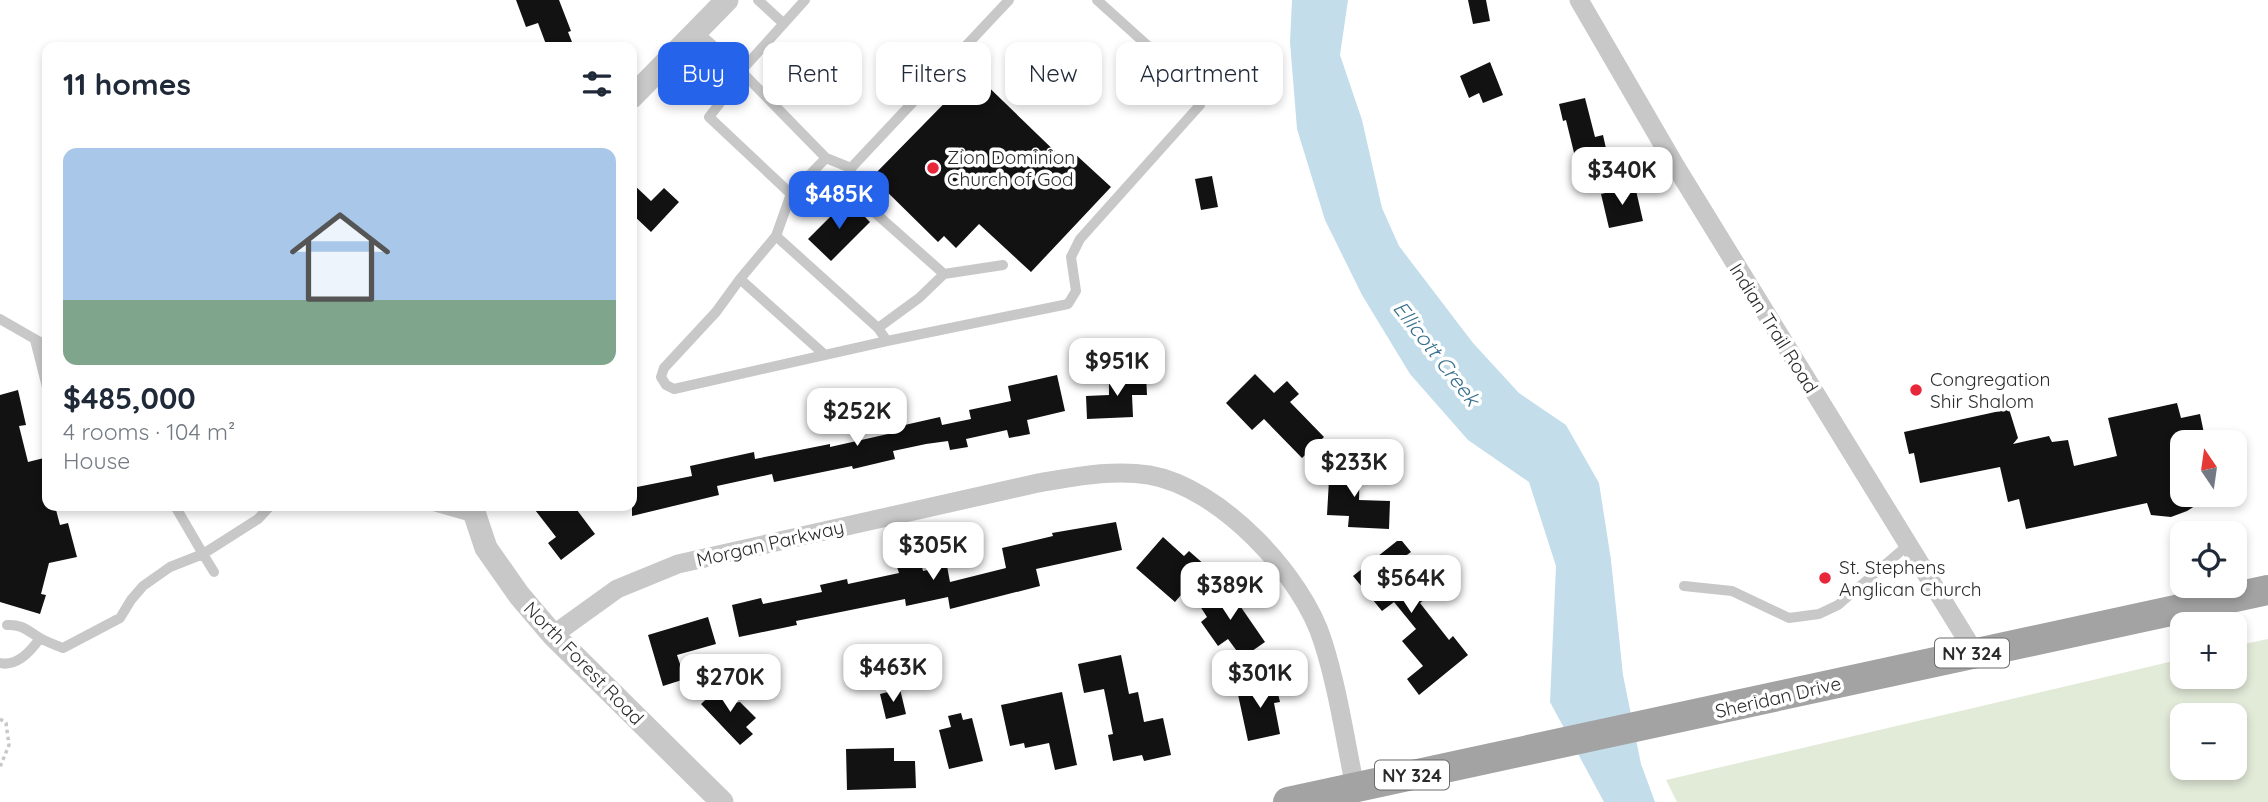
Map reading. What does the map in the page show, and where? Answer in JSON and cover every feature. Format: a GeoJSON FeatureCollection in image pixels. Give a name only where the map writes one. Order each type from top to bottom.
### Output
{"type":"FeatureCollection","features":[{"type":"Feature","properties":{"kind":"main road","name":"Sheridan Drive"},"geometry":{"type":"LineString","coordinates":[[1288,802],[2268,590]]}},
{"type":"Feature","properties":{"kind":"street"},"geometry":{"type":"LineString","coordinates":[[637,92],[727,0]]}},
{"type":"Feature","properties":{"kind":"street","name":"Indian Trail Road"},"geometry":{"type":"LineString","coordinates":[[1578,0],[1676,167],[1975,653]]}},
{"type":"Feature","properties":{"kind":"street","name":"Morgan Parkway"},"geometry":{"type":"LineString","coordinates":[[553,635],[617,589],[678,564],[1038,483],[1092,475],[1149,475],[1180,484],[1209,500],[1277,561],[1298,589],[1313,615],[1323,641],[1356,787]]}},
{"type":"Feature","properties":{"kind":"street","name":"North Forest Road"},"geometry":{"type":"LineString","coordinates":[[474,512],[486,548],[519,595],[553,635],[722,802]]}},
{"type":"Feature","properties":{"kind":"street"},"geometry":{"type":"LineString","coordinates":[[698,780],[709,802]]}},
{"type":"Feature","properties":{"kind":"lane"},"geometry":{"type":"LineString","coordinates":[[758,0],[783,23]]}},
{"type":"Feature","properties":{"kind":"lane"},"geometry":{"type":"LineString","coordinates":[[749,62],[805,0]]}},
{"type":"Feature","properties":{"kind":"lane"},"geometry":{"type":"LineString","coordinates":[[944,274],[850,190],[851,168],[1009,0]]}},
{"type":"Feature","properties":{"kind":"lane"},"geometry":{"type":"LineString","coordinates":[[826,158],[791,194],[776,236],[716,312],[664,368],[661,377],[666,385],[674,389],[1068,304],[1076,291],[1071,257],[1080,239],[1200,104],[1198,91],[1097,0]]}},
{"type":"Feature","properties":{"kind":"lane"},"geometry":{"type":"LineString","coordinates":[[697,30],[710,42]]}},
{"type":"Feature","properties":{"kind":"lane"},"geometry":{"type":"LineString","coordinates":[[749,79],[826,158],[851,168]]}},
{"type":"Feature","properties":{"kind":"lane"},"geometry":{"type":"LineString","coordinates":[[718,105],[709,117],[791,194]]}},
{"type":"Feature","properties":{"kind":"lane"},"geometry":{"type":"LineString","coordinates":[[776,236],[878,328],[887,341]]}},
{"type":"Feature","properties":{"kind":"lane"},"geometry":{"type":"LineString","coordinates":[[878,328],[919,298],[944,274],[1003,265]]}},
{"type":"Feature","properties":{"kind":"lane"},"geometry":{"type":"LineString","coordinates":[[740,279],[825,355]]}},
{"type":"Feature","properties":{"kind":"lane"},"geometry":{"type":"LineString","coordinates":[[0,319],[42,344]]}},
{"type":"Feature","properties":{"kind":"lane"},"geometry":{"type":"LineString","coordinates":[[35,340],[42,367]]}},
{"type":"Feature","properties":{"kind":"lane"},"geometry":{"type":"LineString","coordinates":[[178,511],[214,572]]}},
{"type":"Feature","properties":{"kind":"lane"},"geometry":{"type":"LineString","coordinates":[[7,625],[17,624],[63,648],[120,618],[143,586],[170,567],[203,554],[258,519],[265,511]]}},
{"type":"Feature","properties":{"kind":"lane"},"geometry":{"type":"LineString","coordinates":[[1684,586],[1732,591],[1788,618],[1819,614],[1838,605],[1908,545]]}},
{"type":"Feature","properties":{"kind":"lane"},"geometry":{"type":"LineString","coordinates":[[0,663],[5,665],[24,657],[40,638]]}},
{"type":"Feature","properties":{"kind":"path"},"geometry":{"type":"LineString","coordinates":[[0,719],[6,723],[9,745],[0,767]]}},
{"type":"Feature","properties":{"kind":"green space"},"geometry":{"type":"Polygon","coordinates":[[[2268,639],[2268,802],[1677,802],[1666,780],[2170,662],[2170,689],[2247,689],[2247,643],[2268,639]]]}},
{"type":"Feature","properties":{"kind":"water","name":"Ellicott Creek"},"geometry":{"type":"Polygon","coordinates":[[[1292,0],[1348,0],[1340,55],[1362,120],[1382,208],[1399,246],[1473,343],[1519,393],[1566,425],[1599,483],[1611,560],[1623,675],[1641,764],[1655,802],[1604,802],[1550,702],[1556,566],[1529,482],[1468,440],[1410,374],[1362,295],[1325,220],[1297,129],[1290,42],[1292,0]]]}},
{"type":"Feature","properties":{"kind":"building"},"geometry":{"type":"Polygon","coordinates":[[[516,0],[559,0],[571,31],[568,32],[572,42],[545,42],[538,23],[526,27],[516,0]]]}},
{"type":"Feature","properties":{"kind":"building"},"geometry":{"type":"Polygon","coordinates":[[[1468,0],[1486,0],[1490,21],[1473,24],[1468,0]]]}},
{"type":"Feature","properties":{"kind":"building"},"geometry":{"type":"Polygon","coordinates":[[[1490,62],[1503,95],[1483,103],[1479,93],[1469,98],[1460,76],[1490,62]]]}},
{"type":"Feature","properties":{"kind":"building"},"geometry":{"type":"Polygon","coordinates":[[[991,89],[1066,162],[1074,153],[1111,187],[1031,272],[979,224],[956,248],[944,236],[938,242],[872,177],[943,105],[991,105],[991,89]]]}},
{"type":"Feature","properties":{"kind":"building"},"geometry":{"type":"Polygon","coordinates":[[[1585,98],[1595,137],[1603,135],[1607,153],[1576,161],[1566,120],[1563,121],[1559,104],[1585,98]]]}},
{"type":"Feature","properties":{"kind":"building"},"geometry":{"type":"Polygon","coordinates":[[[1212,176],[1218,207],[1201,210],[1195,179],[1212,176]]]}},
{"type":"Feature","properties":{"kind":"building"},"geometry":{"type":"Polygon","coordinates":[[[1635,186],[1643,221],[1609,228],[1601,194],[1635,186]]]}},
{"type":"Feature","properties":{"kind":"building"},"geometry":{"type":"Polygon","coordinates":[[[637,188],[651,201],[664,188],[679,202],[651,232],[637,219],[637,188]]]}},
{"type":"Feature","properties":{"kind":"building"},"geometry":{"type":"Polygon","coordinates":[[[850,202],[870,222],[831,261],[808,239],[835,212],[838,215],[850,202]]]}},
{"type":"Feature","properties":{"kind":"building"},"geometry":{"type":"Polygon","coordinates":[[[1146,374],[1147,395],[1132,395],[1133,417],[1087,419],[1086,396],[1109,395],[1109,376],[1146,374]]]}},
{"type":"Feature","properties":{"kind":"building"},"geometry":{"type":"Polygon","coordinates":[[[1255,374],[1274,393],[1287,381],[1299,394],[1290,402],[1324,437],[1302,458],[1264,419],[1252,430],[1226,403],[1255,374]]]}},
{"type":"Feature","properties":{"kind":"building"},"geometry":{"type":"Polygon","coordinates":[[[1057,375],[1065,411],[1027,420],[1030,434],[1009,438],[1007,430],[966,439],[968,447],[950,450],[948,441],[926,444],[893,451],[895,459],[774,482],[772,474],[717,486],[719,495],[632,516],[632,511],[637,511],[637,487],[692,476],[690,466],[754,452],[755,459],[830,444],[830,447],[888,434],[887,429],[940,417],[942,425],[971,419],[969,410],[1011,401],[1008,386],[1057,375]]]}},
{"type":"Feature","properties":{"kind":"building"},"geometry":{"type":"Polygon","coordinates":[[[18,390],[26,425],[19,426],[28,462],[42,458],[42,511],[56,511],[60,525],[68,523],[77,557],[49,563],[41,594],[46,595],[40,614],[0,602],[0,395],[18,390]]]}},
{"type":"Feature","properties":{"kind":"building"},"geometry":{"type":"Polygon","coordinates":[[[2177,403],[2181,418],[2200,414],[2203,430],[2170,430],[2170,508],[2192,508],[2171,517],[2151,515],[2147,503],[2026,529],[2019,499],[2008,502],[2000,467],[1920,483],[1914,453],[1909,454],[1904,432],[2009,409],[2018,438],[2013,444],[2049,436],[2052,442],[2068,440],[2074,466],[2117,456],[2108,418],[2177,403]]]}},
{"type":"Feature","properties":{"kind":"building"},"geometry":{"type":"Polygon","coordinates":[[[1330,462],[1360,464],[1359,500],[1390,501],[1389,529],[1348,527],[1349,516],[1327,515],[1330,462]]]}},
{"type":"Feature","properties":{"kind":"building"},"geometry":{"type":"Polygon","coordinates":[[[536,511],[578,511],[595,534],[561,560],[548,543],[556,537],[536,511]]]}},
{"type":"Feature","properties":{"kind":"building"},"geometry":{"type":"Polygon","coordinates":[[[1116,522],[1122,550],[1036,569],[1040,586],[950,609],[948,597],[906,606],[905,599],[796,621],[797,625],[739,637],[732,605],[761,598],[763,604],[822,592],[820,585],[847,579],[848,584],[899,573],[897,567],[921,562],[923,571],[947,566],[950,582],[1006,568],[1002,548],[1053,536],[1052,533],[1116,522]]]}},
{"type":"Feature","properties":{"kind":"building"},"geometry":{"type":"Polygon","coordinates":[[[1163,537],[1184,556],[1189,551],[1206,566],[1175,602],[1136,568],[1163,537]]]}},
{"type":"Feature","properties":{"kind":"building"},"geometry":{"type":"Polygon","coordinates":[[[1397,541],[1402,541],[1411,552],[1400,560],[1429,596],[1420,603],[1449,640],[1453,636],[1468,655],[1419,695],[1407,679],[1423,666],[1402,641],[1416,629],[1394,602],[1382,611],[1353,576],[1397,541]]]}},
{"type":"Feature","properties":{"kind":"building"},"geometry":{"type":"Polygon","coordinates":[[[1225,584],[1265,642],[1242,658],[1228,639],[1218,646],[1201,622],[1207,617],[1198,603],[1225,584]]]}},
{"type":"Feature","properties":{"kind":"building"},"geometry":{"type":"Polygon","coordinates":[[[708,617],[716,644],[677,655],[685,679],[663,686],[648,635],[708,617]]]}},
{"type":"Feature","properties":{"kind":"building"},"geometry":{"type":"Polygon","coordinates":[[[1121,655],[1129,694],[1138,692],[1144,722],[1163,718],[1171,755],[1144,761],[1142,755],[1113,761],[1108,735],[1113,734],[1104,689],[1084,693],[1078,664],[1121,655]]]}},
{"type":"Feature","properties":{"kind":"building"},"geometry":{"type":"Polygon","coordinates":[[[1275,681],[1280,702],[1274,703],[1280,734],[1248,741],[1237,690],[1275,681]]]}},
{"type":"Feature","properties":{"kind":"building"},"geometry":{"type":"Polygon","coordinates":[[[723,683],[730,691],[734,703],[740,702],[756,718],[746,727],[753,734],[740,745],[701,704],[723,683]]]}},
{"type":"Feature","properties":{"kind":"building"},"geometry":{"type":"Polygon","coordinates":[[[900,689],[906,714],[886,719],[880,694],[900,689]]]}},
{"type":"Feature","properties":{"kind":"building"},"geometry":{"type":"Polygon","coordinates":[[[1062,692],[1077,765],[1055,770],[1049,743],[1025,748],[1024,743],[1010,746],[1001,705],[1062,692]]]}},
{"type":"Feature","properties":{"kind":"building"},"geometry":{"type":"Polygon","coordinates":[[[961,713],[963,720],[972,718],[983,761],[949,769],[939,730],[951,727],[948,716],[961,713]]]}},
{"type":"Feature","properties":{"kind":"building"},"geometry":{"type":"Polygon","coordinates":[[[894,748],[894,761],[915,761],[916,788],[847,790],[846,749],[894,748]]]}},
{"type":"Feature","properties":{"kind":"place","name":"Zion Dominion Church of God"},"geometry":{"type":"Point","coordinates":[933,168]}},
{"type":"Feature","properties":{"kind":"place","name":"Congregation Shir Shalom"},"geometry":{"type":"Point","coordinates":[1916,390]}},
{"type":"Feature","properties":{"kind":"place","name":"St. Stephens Anglican Church"},"geometry":{"type":"Point","coordinates":[1825,578]}}]}
